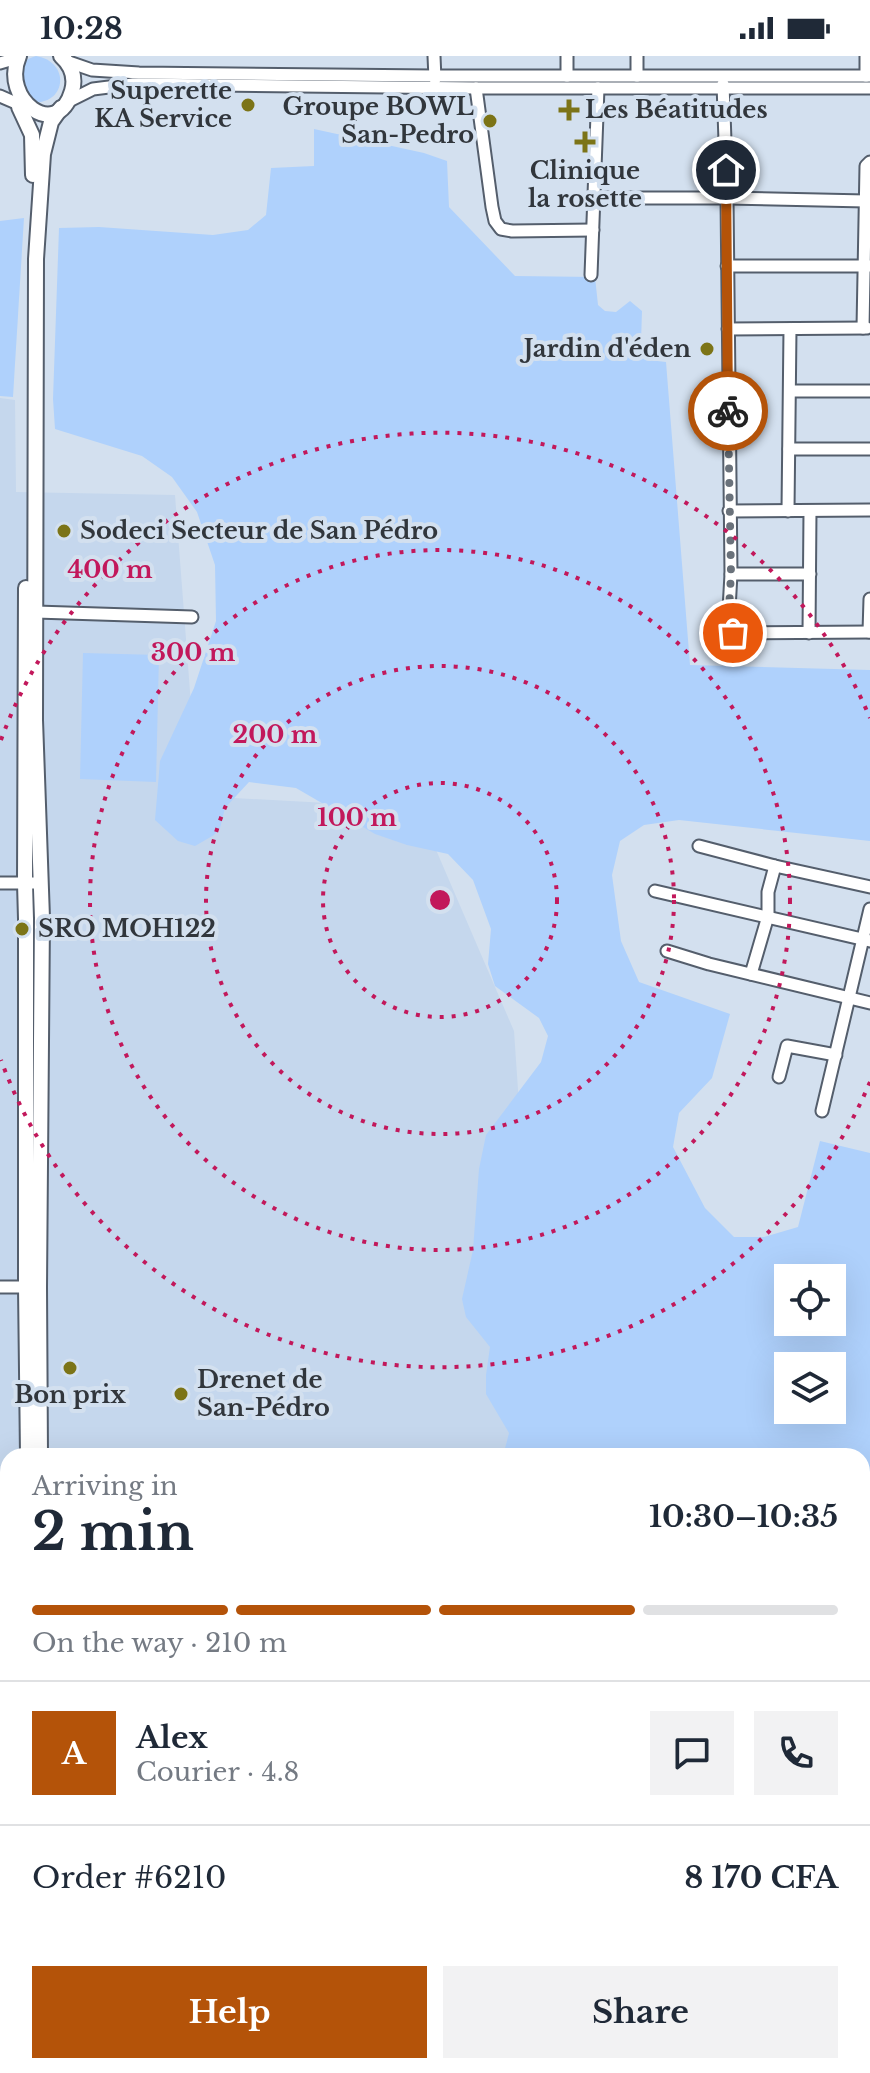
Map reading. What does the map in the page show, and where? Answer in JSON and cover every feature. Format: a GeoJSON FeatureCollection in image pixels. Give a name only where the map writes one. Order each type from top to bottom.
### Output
{"type":"FeatureCollection","features":[{"type":"Feature","properties":{"kind":"main road"},"geometry":{"type":"LineString","coordinates":[[18,57],[10,69],[8,81],[10,93],[32,135],[33,152],[26,311],[25,883],[33,1287],[40,1448]]}},
{"type":"Feature","properties":{"kind":"main road"},"geometry":{"type":"LineString","coordinates":[[28,1448],[42,934],[35,720],[36,259],[43,154],[51,122],[64,105],[73,84],[72,72],[64,58]]}},
{"type":"Feature","properties":{"kind":"main road"},"geometry":{"type":"LineString","coordinates":[[18,105],[31,113],[43,114],[64,105]]}},
{"type":"Feature","properties":{"kind":"street"},"geometry":{"type":"LineString","coordinates":[[434,56],[435,82]]}},
{"type":"Feature","properties":{"kind":"street"},"geometry":{"type":"LineString","coordinates":[[567,56],[567,76]]}},
{"type":"Feature","properties":{"kind":"street"},"geometry":{"type":"LineString","coordinates":[[637,56],[637,76]]}},
{"type":"Feature","properties":{"kind":"street"},"geometry":{"type":"LineString","coordinates":[[64,58],[92,70],[139,73],[435,82],[476,88],[598,88],[868,76],[866,56]]}},
{"type":"Feature","properties":{"kind":"street"},"geometry":{"type":"LineString","coordinates":[[0,63],[18,57]]}},
{"type":"Feature","properties":{"kind":"street"},"geometry":{"type":"LineString","coordinates":[[64,105],[93,89],[133,84],[435,82],[637,76],[870,88]]}},
{"type":"Feature","properties":{"kind":"street"},"geometry":{"type":"LineString","coordinates":[[723,82],[727,198],[729,631],[870,632],[870,599]]}},
{"type":"Feature","properties":{"kind":"street"},"geometry":{"type":"LineString","coordinates":[[476,88],[492,207],[495,221],[501,229],[593,230]]}},
{"type":"Feature","properties":{"kind":"street"},"geometry":{"type":"LineString","coordinates":[[591,275],[598,88]]}},
{"type":"Feature","properties":{"kind":"street"},"geometry":{"type":"LineString","coordinates":[[0,96],[18,105]]}},
{"type":"Feature","properties":{"kind":"street"},"geometry":{"type":"LineString","coordinates":[[728,329],[866,328],[866,166],[870,162]]}},
{"type":"Feature","properties":{"kind":"street"},"geometry":{"type":"LineString","coordinates":[[594,198],[866,201]]}},
{"type":"Feature","properties":{"kind":"street"},"geometry":{"type":"LineString","coordinates":[[727,266],[867,266]]}},
{"type":"Feature","properties":{"kind":"street"},"geometry":{"type":"LineString","coordinates":[[788,511],[790,329]]}},
{"type":"Feature","properties":{"kind":"street"},"geometry":{"type":"LineString","coordinates":[[790,391],[870,391]]}},
{"type":"Feature","properties":{"kind":"street"},"geometry":{"type":"LineString","coordinates":[[789,449],[870,449]]}},
{"type":"Feature","properties":{"kind":"street"},"geometry":{"type":"LineString","coordinates":[[729,511],[870,510]]}},
{"type":"Feature","properties":{"kind":"street"},"geometry":{"type":"LineString","coordinates":[[809,633],[810,511]]}},
{"type":"Feature","properties":{"kind":"street"},"geometry":{"type":"LineString","coordinates":[[731,574],[810,574]]}},
{"type":"Feature","properties":{"kind":"street"},"geometry":{"type":"LineString","coordinates":[[36,612],[192,617]]}},
{"type":"Feature","properties":{"kind":"street"},"geometry":{"type":"LineString","coordinates":[[699,846],[870,887]]}},
{"type":"Feature","properties":{"kind":"street"},"geometry":{"type":"LineString","coordinates":[[751,974],[768,916],[768,892],[775,866]]}},
{"type":"Feature","properties":{"kind":"street"},"geometry":{"type":"LineString","coordinates":[[0,883],[40,883]]}},
{"type":"Feature","properties":{"kind":"street"},"geometry":{"type":"LineString","coordinates":[[655,891],[866,940]]}},
{"type":"Feature","properties":{"kind":"street"},"geometry":{"type":"LineString","coordinates":[[822,1111],[866,940],[870,909]]}},
{"type":"Feature","properties":{"kind":"street"},"geometry":{"type":"LineString","coordinates":[[667,951],[870,1003]]}},
{"type":"Feature","properties":{"kind":"street"},"geometry":{"type":"LineString","coordinates":[[779,1077],[787,1046],[836,1055]]}},
{"type":"Feature","properties":{"kind":"street"},"geometry":{"type":"LineString","coordinates":[[0,1287],[33,1287]]}},
{"type":"Feature","properties":{"kind":"shaded area"},"geometry":{"type":"Polygon","coordinates":[[[36,56],[55,66],[60,83],[51,98],[30,102],[15,72],[29,58],[36,56]]]}},
{"type":"Feature","properties":{"kind":"shaded area"},"geometry":{"type":"Polygon","coordinates":[[[314,129],[447,161],[449,207],[515,276],[595,277],[598,305],[605,311],[616,312],[630,301],[642,311],[641,342],[649,360],[666,362],[690,665],[870,670],[870,841],[679,820],[644,825],[620,841],[612,875],[621,941],[639,982],[730,1014],[712,1078],[679,1113],[673,1147],[705,1208],[734,1237],[764,1237],[798,1227],[820,1141],[870,1153],[870,1448],[505,1448],[509,1433],[486,1394],[490,1347],[466,1317],[462,1299],[473,1250],[479,1169],[486,1135],[541,1062],[548,1036],[539,1018],[495,986],[488,964],[491,929],[473,880],[448,854],[375,834],[296,788],[249,782],[225,808],[220,828],[195,846],[178,841],[155,820],[160,761],[194,688],[216,621],[215,565],[197,512],[172,477],[142,456],[55,429],[53,399],[59,228],[99,227],[213,235],[248,230],[266,215],[271,168],[314,166],[314,129]]]}},
{"type":"Feature","properties":{"kind":"shaded area"},"geometry":{"type":"Polygon","coordinates":[[[24,218],[13,397],[0,396],[0,221],[24,218]]]}},
{"type":"Feature","properties":{"kind":"shaded area"},"geometry":{"type":"Polygon","coordinates":[[[0,398],[15,400],[16,492],[175,495],[198,796],[418,808],[514,1031],[542,1448],[0,1448],[0,398]]]}},
{"type":"Feature","properties":{"kind":"shaded area"},"geometry":{"type":"Polygon","coordinates":[[[83,653],[159,655],[156,782],[80,779],[83,653]]]}},
{"type":"Feature","properties":{"kind":"way so far"},"geometry":{"type":"LineString","coordinates":[[728,411],[731,574],[728,627],[733,633]]}},
{"type":"Feature","properties":{"kind":"place","name":"Superette KA Service"},"geometry":{"type":"Point","coordinates":[248,105]}},
{"type":"Feature","properties":{"kind":"place","name":"Les Béatitudes"},"geometry":{"type":"Point","coordinates":[569,110]}},
{"type":"Feature","properties":{"kind":"place","name":"Groupe BOWL San-Pedro"},"geometry":{"type":"Point","coordinates":[490,121]}},
{"type":"Feature","properties":{"kind":"place","name":"Clinique la rosette"},"geometry":{"type":"Point","coordinates":[585,142]}},
{"type":"Feature","properties":{"kind":"place","name":"Jardin d'éden"},"geometry":{"type":"Point","coordinates":[707,349]}},
{"type":"Feature","properties":{"kind":"place","name":"Sodeci Secteur de San Pédro"},"geometry":{"type":"Point","coordinates":[64,531]}},
{"type":"Feature","properties":{"kind":"place","name":"SRO MOH122"},"geometry":{"type":"Point","coordinates":[22,929]}},
{"type":"Feature","properties":{"kind":"place","name":"Bon prix"},"geometry":{"type":"Point","coordinates":[70,1368]}},
{"type":"Feature","properties":{"kind":"place","name":"Drenet de San-Pédro"},"geometry":{"type":"Point","coordinates":[181,1394]}},
{"type":"Feature","properties":{"kind":"route"},"geometry":{"type":"LineString","coordinates":[[726,170],[728,411]]}}]}
